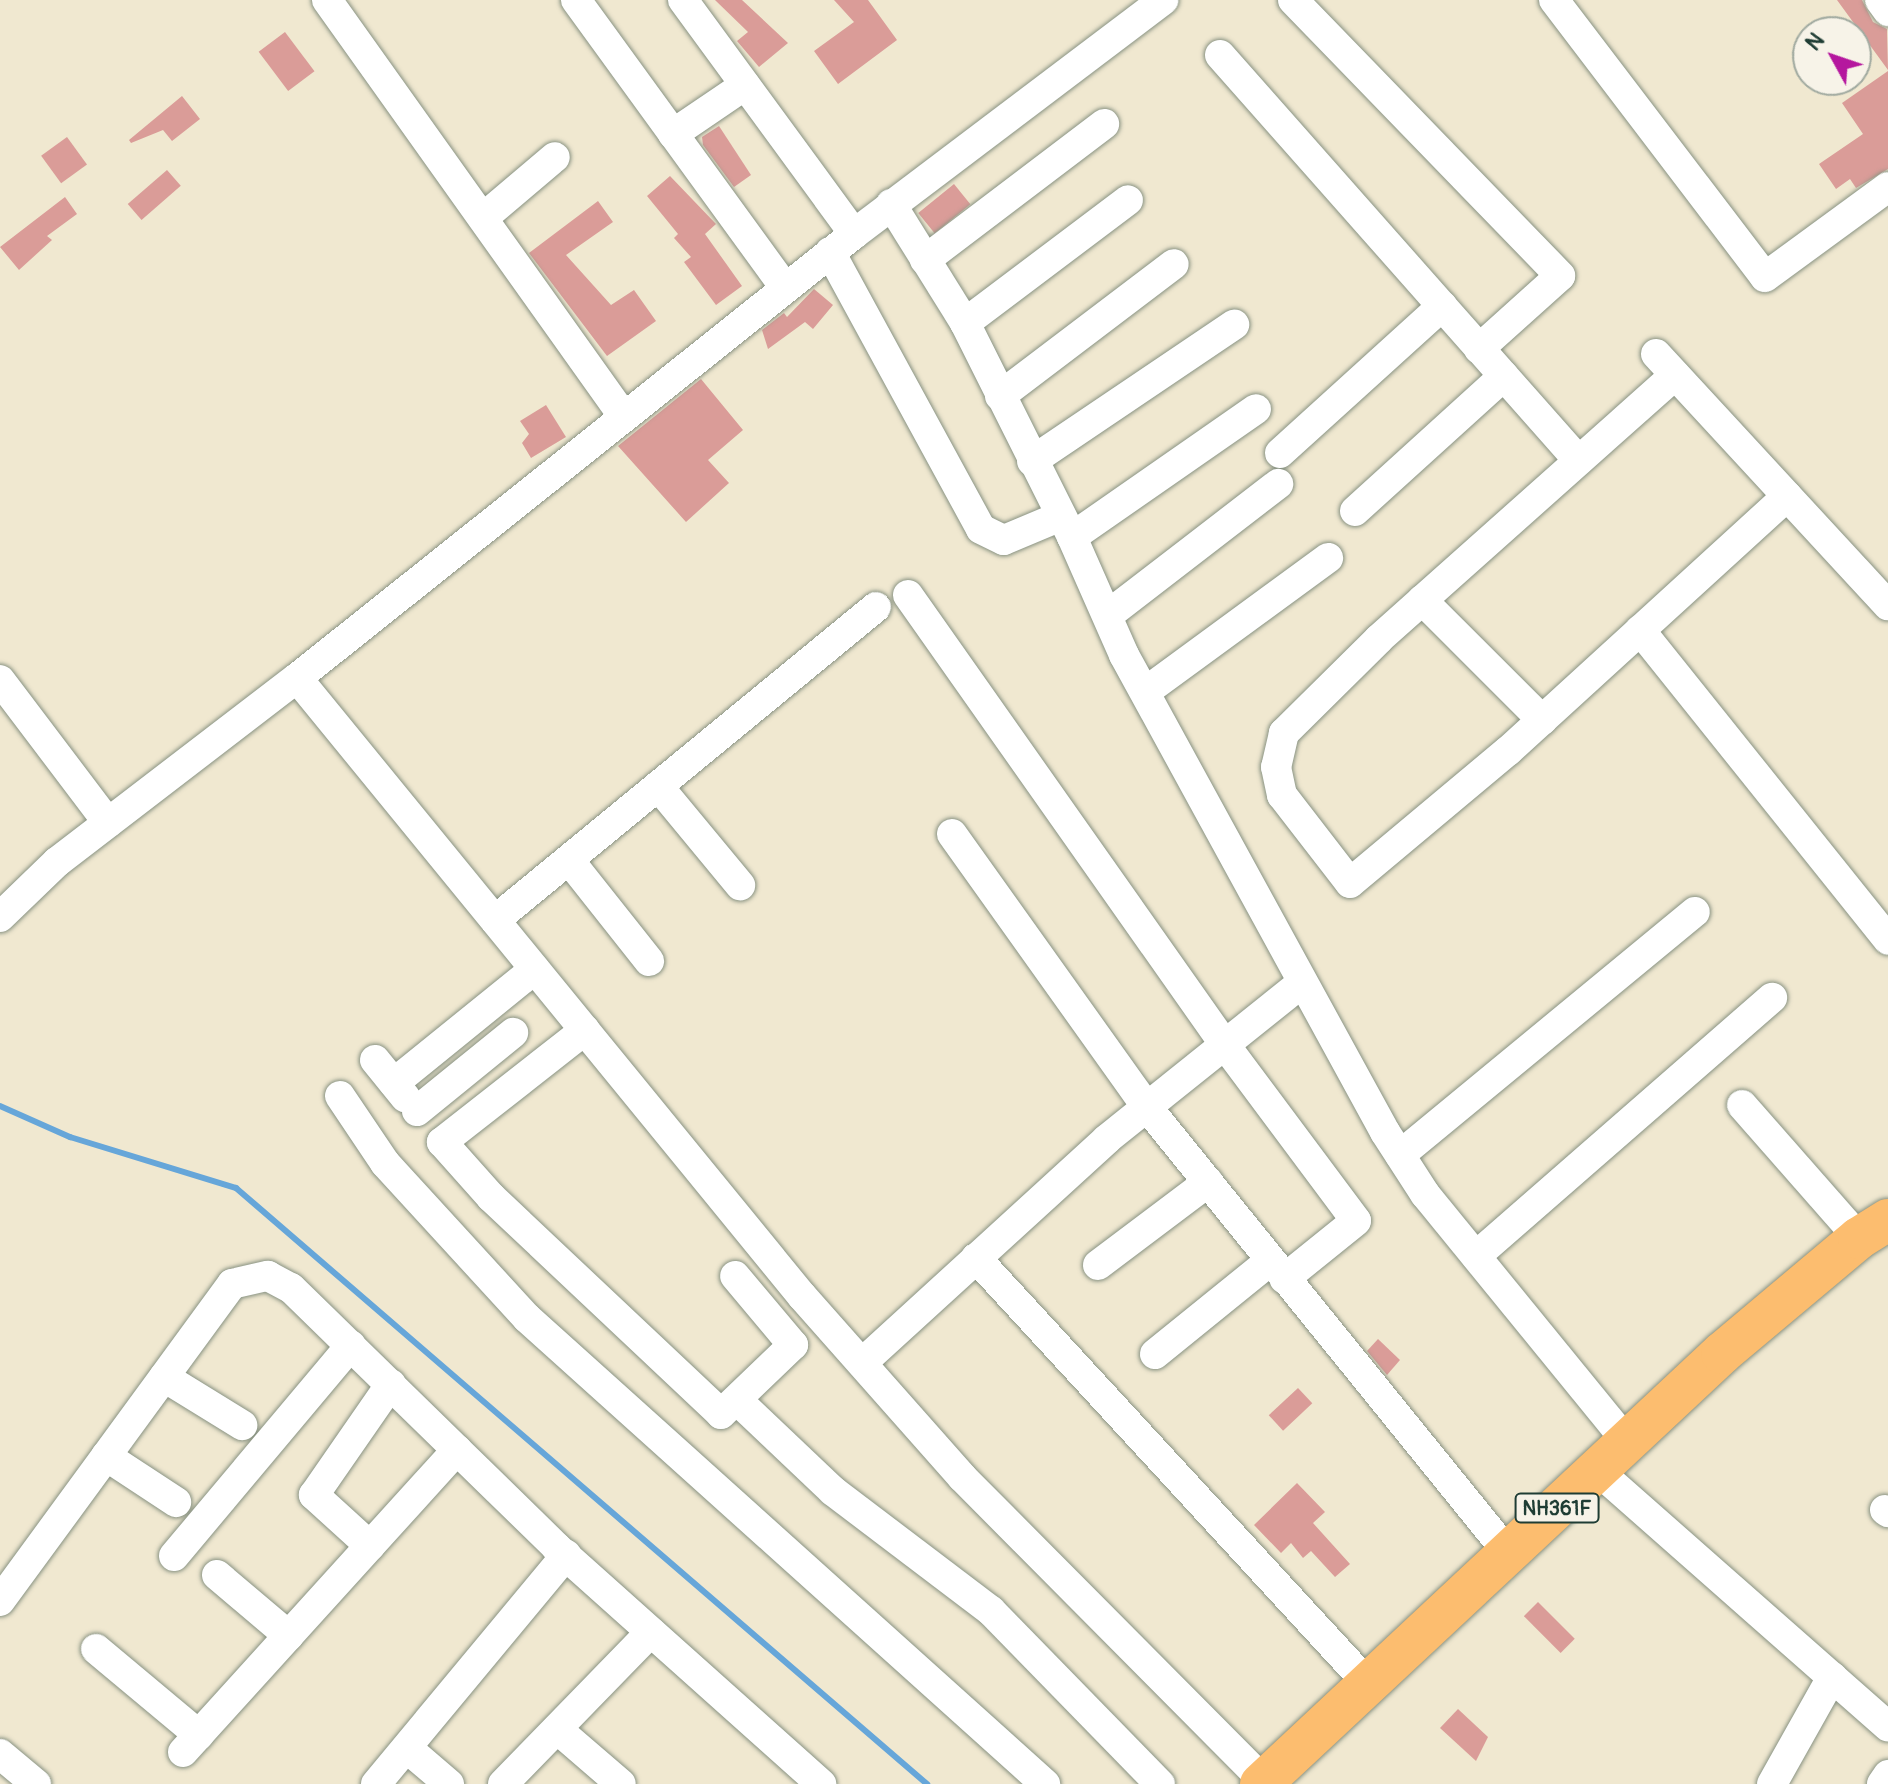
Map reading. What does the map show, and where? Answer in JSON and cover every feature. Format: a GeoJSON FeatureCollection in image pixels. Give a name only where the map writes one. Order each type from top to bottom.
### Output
{"type":"FeatureCollection","features":[{"type":"Feature","properties":{"kind":"highway","name":"NH361F"},"geometry":{"type":"LineString","coordinates":[[1263,1782],[1722,1353],[1873,1229],[1888,1201]]}},
{"type":"Feature","properties":{"kind":"street"},"geometry":{"type":"LineString","coordinates":[[327,0],[624,417]]}},
{"type":"Feature","properties":{"kind":"street"},"geometry":{"type":"LineString","coordinates":[[576,0],[785,288]]}},
{"type":"Feature","properties":{"kind":"street"},"geometry":{"type":"LineString","coordinates":[[683,0],[854,234]]}},
{"type":"Feature","properties":{"kind":"street"},"geometry":{"type":"LineString","coordinates":[[1293,0],[1560,276],[1479,349]]}},
{"type":"Feature","properties":{"kind":"street"},"geometry":{"type":"LineString","coordinates":[[1554,0],[1765,277],[1888,187]]}},
{"type":"Feature","properties":{"kind":"street"},"geometry":{"type":"LineString","coordinates":[[1880,0],[1888,11]]}},
{"type":"Feature","properties":{"kind":"street"},"geometry":{"type":"LineString","coordinates":[[0,917],[57,862],[297,678],[830,252],[1148,5]]}},
{"type":"Feature","properties":{"kind":"street"},"geometry":{"type":"LineString","coordinates":[[1220,55],[1578,460]]}},
{"type":"Feature","properties":{"kind":"street"},"geometry":{"type":"LineString","coordinates":[[673,134],[745,85]]}},
{"type":"Feature","properties":{"kind":"street"},"geometry":{"type":"LineString","coordinates":[[925,260],[1104,124]]}},
{"type":"Feature","properties":{"kind":"street"},"geometry":{"type":"LineString","coordinates":[[483,218],[555,157]]}},
{"type":"Feature","properties":{"kind":"street"},"geometry":{"type":"LineString","coordinates":[[965,323],[1128,200]]}},
{"type":"Feature","properties":{"kind":"street"},"geometry":{"type":"LineString","coordinates":[[891,204],[965,323],[1067,526],[1145,692],[1302,983],[1400,1155],[1476,1256],[1627,1442]]}},
{"type":"Feature","properties":{"kind":"street"},"geometry":{"type":"LineString","coordinates":[[830,252],[981,529],[1004,540],[1067,526],[1256,409]]}},
{"type":"Feature","properties":{"kind":"street"},"geometry":{"type":"LineString","coordinates":[[1000,396],[1174,264]]}},
{"type":"Feature","properties":{"kind":"street"},"geometry":{"type":"LineString","coordinates":[[1280,453],[1442,306]]}},
{"type":"Feature","properties":{"kind":"street"},"geometry":{"type":"LineString","coordinates":[[1032,461],[1234,325]]}},
{"type":"Feature","properties":{"kind":"street"},"geometry":{"type":"LineString","coordinates":[[1787,496],[1542,720],[1350,883],[1282,795],[1276,767],[1284,733],[1422,600],[1578,460],[1665,365],[1787,496],[1888,605]]}},
{"type":"Feature","properties":{"kind":"street"},"geometry":{"type":"LineString","coordinates":[[1355,511],[1504,376]]}},
{"type":"Feature","properties":{"kind":"street"},"geometry":{"type":"LineString","coordinates":[[1108,615],[1278,484]]}},
{"type":"Feature","properties":{"kind":"street"},"geometry":{"type":"LineString","coordinates":[[1145,692],[1328,558]]}},
{"type":"Feature","properties":{"kind":"street"},"geometry":{"type":"LineString","coordinates":[[908,595],[1225,1045],[1356,1221],[1277,1270],[1155,1354]]}},
{"type":"Feature","properties":{"kind":"street"},"geometry":{"type":"LineString","coordinates":[[1422,600],[1542,720]]}},
{"type":"Feature","properties":{"kind":"street"},"geometry":{"type":"LineString","coordinates":[[495,920],[876,607]]}},
{"type":"Feature","properties":{"kind":"street"},"geometry":{"type":"LineString","coordinates":[[1640,630],[1888,940]]}},
{"type":"Feature","properties":{"kind":"street"},"geometry":{"type":"LineString","coordinates":[[297,678],[862,1363],[962,1477],[1263,1782]]}},
{"type":"Feature","properties":{"kind":"street"},"geometry":{"type":"LineString","coordinates":[[0,680],[108,823]]}},
{"type":"Feature","properties":{"kind":"street"},"geometry":{"type":"LineString","coordinates":[[658,786],[740,885]]}},
{"type":"Feature","properties":{"kind":"street"},"geometry":{"type":"LineString","coordinates":[[952,834],[1147,1107],[1509,1554]]}},
{"type":"Feature","properties":{"kind":"street"},"geometry":{"type":"LineString","coordinates":[[569,860],[649,961]]}},
{"type":"Feature","properties":{"kind":"street"},"geometry":{"type":"LineString","coordinates":[[1400,1155],[1695,912]]}},
{"type":"Feature","properties":{"kind":"street"},"geometry":{"type":"LineString","coordinates":[[394,1083],[535,969]]}},
{"type":"Feature","properties":{"kind":"street"},"geometry":{"type":"LineString","coordinates":[[862,1363],[1147,1107],[1302,983]]}},
{"type":"Feature","properties":{"kind":"street"},"geometry":{"type":"LineString","coordinates":[[1476,1256],[1772,998]]}},
{"type":"Feature","properties":{"kind":"street"},"geometry":{"type":"LineString","coordinates":[[442,1142],[585,1030]]}},
{"type":"Feature","properties":{"kind":"street"},"geometry":{"type":"LineString","coordinates":[[417,1111],[513,1033]]}},
{"type":"Feature","properties":{"kind":"street"},"geometry":{"type":"LineString","coordinates":[[375,1060],[491,1197],[721,1414],[793,1345],[735,1276]]}},
{"type":"Feature","properties":{"kind":"street"},"geometry":{"type":"LineString","coordinates":[[340,1096],[385,1163],[527,1318],[1045,1784]]}},
{"type":"Feature","properties":{"kind":"street"},"geometry":{"type":"LineString","coordinates":[[1742,1105],[1873,1229]]}},
{"type":"Feature","properties":{"kind":"street"},"geometry":{"type":"LineString","coordinates":[[1098,1265],[1208,1182]]}},
{"type":"Feature","properties":{"kind":"street"},"geometry":{"type":"LineString","coordinates":[[976,1258],[1369,1685]]}},
{"type":"Feature","properties":{"kind":"street"},"geometry":{"type":"LineString","coordinates":[[0,1601],[232,1284],[268,1276],[291,1288],[566,1555],[821,1784]]}},
{"type":"Feature","properties":{"kind":"street"},"geometry":{"type":"LineString","coordinates":[[174,1556],[351,1345]]}},
{"type":"Feature","properties":{"kind":"street"},"geometry":{"type":"LineString","coordinates":[[164,1377],[242,1425]]}},
{"type":"Feature","properties":{"kind":"street"},"geometry":{"type":"LineString","coordinates":[[370,1546],[314,1495],[391,1384]]}},
{"type":"Feature","properties":{"kind":"street"},"geometry":{"type":"LineString","coordinates":[[737,1400],[833,1491],[991,1611],[1160,1784]]}},
{"type":"Feature","properties":{"kind":"street"},"geometry":{"type":"LineString","coordinates":[[96,1649],[191,1744],[457,1450]]}},
{"type":"Feature","properties":{"kind":"street"},"geometry":{"type":"LineString","coordinates":[[106,1456],[176,1502]]}},
{"type":"Feature","properties":{"kind":"street"},"geometry":{"type":"LineString","coordinates":[[1597,1470],[1888,1727]]}},
{"type":"Feature","properties":{"kind":"street"},"geometry":{"type":"LineString","coordinates":[[376,1784],[566,1555]]}},
{"type":"Feature","properties":{"kind":"street"},"geometry":{"type":"LineString","coordinates":[[217,1575],[289,1636]]}},
{"type":"Feature","properties":{"kind":"street"},"geometry":{"type":"LineString","coordinates":[[503,1784],[651,1632]]}},
{"type":"Feature","properties":{"kind":"street"},"geometry":{"type":"LineString","coordinates":[[1772,1784],[1832,1677]]}},
{"type":"Feature","properties":{"kind":"street"},"geometry":{"type":"LineString","coordinates":[[557,1729],[621,1784]]}},
{"type":"Feature","properties":{"kind":"street"},"geometry":{"type":"LineString","coordinates":[[408,1749],[449,1784]]}},
{"type":"Feature","properties":{"kind":"street"},"geometry":{"type":"LineString","coordinates":[[0,1754],[36,1784]]}},
{"type":"Feature","properties":{"kind":"street"},"geometry":{"type":"LineString","coordinates":[[1882,1784],[1888,1775]]}},
{"type":"Feature","properties":{"kind":"building"},"geometry":{"type":"Polygon","coordinates":[[[715,0],[742,0],[788,43],[759,67],[737,41],[748,32],[715,0]]]}},
{"type":"Feature","properties":{"kind":"building"},"geometry":{"type":"Polygon","coordinates":[[[834,0],[868,0],[897,40],[838,84],[814,51],[854,22],[834,0]]]}},
{"type":"Feature","properties":{"kind":"building"},"geometry":{"type":"Polygon","coordinates":[[[1837,0],[1862,0],[1870,16],[1849,16],[1837,0]]]}},
{"type":"Feature","properties":{"kind":"building"},"geometry":{"type":"Polygon","coordinates":[[[1872,20],[1887,29],[1888,70],[1872,48],[1872,20]]]}},
{"type":"Feature","properties":{"kind":"building"},"geometry":{"type":"Polygon","coordinates":[[[285,32],[314,71],[288,91],[259,52],[285,32]]]}},
{"type":"Feature","properties":{"kind":"building"},"geometry":{"type":"Polygon","coordinates":[[[1888,71],[1888,169],[1856,188],[1850,179],[1836,189],[1819,164],[1863,134],[1842,103],[1852,96],[1872,96],[1872,82],[1888,71]]]}},
{"type":"Feature","properties":{"kind":"building"},"geometry":{"type":"Polygon","coordinates":[[[182,96],[200,119],[172,141],[163,130],[131,143],[129,140],[182,96]]]}},
{"type":"Feature","properties":{"kind":"building"},"geometry":{"type":"Polygon","coordinates":[[[719,126],[751,175],[734,187],[703,145],[702,137],[719,126]]]}},
{"type":"Feature","properties":{"kind":"building"},"geometry":{"type":"Polygon","coordinates":[[[67,137],[87,165],[61,183],[41,156],[67,137]]]}},
{"type":"Feature","properties":{"kind":"building"},"geometry":{"type":"Polygon","coordinates":[[[167,170],[181,186],[142,220],[128,204],[167,170]]]}},
{"type":"Feature","properties":{"kind":"building"},"geometry":{"type":"Polygon","coordinates":[[[670,176],[716,224],[705,234],[742,286],[716,305],[684,262],[691,257],[674,238],[678,234],[647,196],[670,176]]]}},
{"type":"Feature","properties":{"kind":"building"},"geometry":{"type":"Polygon","coordinates":[[[954,184],[970,204],[935,233],[918,213],[954,184]]]}},
{"type":"Feature","properties":{"kind":"building"},"geometry":{"type":"Polygon","coordinates":[[[65,197],[77,214],[47,236],[52,240],[19,270],[0,247],[65,197]]]}},
{"type":"Feature","properties":{"kind":"building"},"geometry":{"type":"Polygon","coordinates":[[[598,201],[613,222],[566,255],[611,305],[634,290],[656,321],[607,356],[529,253],[598,201]]]}},
{"type":"Feature","properties":{"kind":"building"},"geometry":{"type":"Polygon","coordinates":[[[814,289],[833,305],[813,329],[805,322],[768,349],[762,330],[784,313],[787,317],[814,289]]]}},
{"type":"Feature","properties":{"kind":"building"},"geometry":{"type":"Polygon","coordinates":[[[701,379],[743,430],[708,460],[729,483],[686,522],[618,446],[701,379]]]}},
{"type":"Feature","properties":{"kind":"building"},"geometry":{"type":"Polygon","coordinates":[[[546,405],[566,437],[531,458],[522,443],[529,434],[520,421],[546,405]]]}},
{"type":"Feature","properties":{"kind":"building"},"geometry":{"type":"Polygon","coordinates":[[[1378,1339],[1400,1360],[1387,1375],[1367,1351],[1378,1339]]]}},
{"type":"Feature","properties":{"kind":"building"},"geometry":{"type":"Polygon","coordinates":[[[1298,1388],[1312,1403],[1283,1431],[1269,1415],[1298,1388]]]}},
{"type":"Feature","properties":{"kind":"building"},"geometry":{"type":"Polygon","coordinates":[[[1297,1483],[1325,1512],[1313,1523],[1350,1564],[1335,1577],[1311,1551],[1303,1558],[1291,1543],[1281,1553],[1254,1525],[1297,1483]]]}},
{"type":"Feature","properties":{"kind":"building"},"geometry":{"type":"Polygon","coordinates":[[[1538,1602],[1575,1639],[1561,1653],[1524,1616],[1538,1602]]]}},
{"type":"Feature","properties":{"kind":"building"},"geometry":{"type":"Polygon","coordinates":[[[1458,1709],[1488,1737],[1476,1761],[1440,1728],[1458,1709]]]}},
{"type":"Feature","properties":{"kind":"waterway"},"geometry":{"type":"LineString","coordinates":[[0,1106],[70,1137],[236,1188],[927,1784]]}}]}
